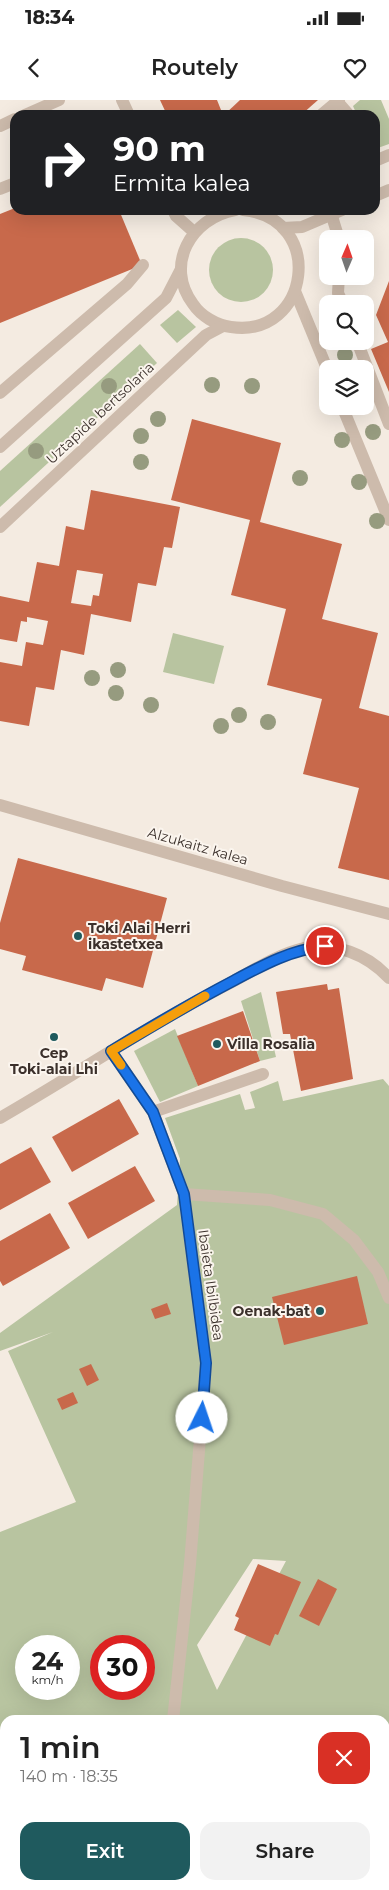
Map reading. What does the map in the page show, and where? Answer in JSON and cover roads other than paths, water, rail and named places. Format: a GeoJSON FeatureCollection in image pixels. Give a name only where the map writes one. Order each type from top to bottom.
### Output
{"type":"FeatureCollection","features":[{"type":"Feature","properties":{"kind":"street"},"geometry":{"type":"LineString","coordinates":[[36,110],[59,100]]}},
{"type":"Feature","properties":{"kind":"street"},"geometry":{"type":"LineString","coordinates":[[327,110],[338,100]]}},
{"type":"Feature","properties":{"kind":"street"},"geometry":{"type":"LineString","coordinates":[[176,215],[194,232]]}},
{"type":"Feature","properties":{"kind":"street"},"geometry":{"type":"LineString","coordinates":[[215,215],[206,220],[194,232],[182,256],[181,269],[184,288],[193,304],[206,317],[223,326],[240,328],[258,325],[273,318],[286,306],[295,291],[300,275],[299,258],[294,242],[283,228],[265,215]]}},
{"type":"Feature","properties":{"kind":"street"},"geometry":{"type":"LineString","coordinates":[[283,228],[302,227],[326,215]]}},
{"type":"Feature","properties":{"kind":"street"},"geometry":{"type":"LineString","coordinates":[[335,215],[337,230]]}},
{"type":"Feature","properties":{"kind":"street"},"geometry":{"type":"LineString","coordinates":[[0,393],[127,284],[143,265]]}},
{"type":"Feature","properties":{"kind":"street"},"geometry":{"type":"LineString","coordinates":[[0,447],[166,298],[181,269]]}},
{"type":"Feature","properties":{"kind":"street"},"geometry":{"type":"LineString","coordinates":[[295,291],[323,360]]}},
{"type":"Feature","properties":{"kind":"street","name":"Uztapide bertsolaria"},"geometry":{"type":"LineString","coordinates":[[0,527],[206,335],[223,326]]}},
{"type":"Feature","properties":{"kind":"street"},"geometry":{"type":"LineString","coordinates":[[360,350],[389,424]]}},
{"type":"Feature","properties":{"kind":"street"},"geometry":{"type":"LineString","coordinates":[[346,415],[389,520]]}},
{"type":"Feature","properties":{"kind":"street","name":"Alzukaitz kalea"},"geometry":{"type":"LineString","coordinates":[[0,805],[282,886],[389,914]]}},
{"type":"Feature","properties":{"kind":"street"},"geometry":{"type":"LineString","coordinates":[[0,1118],[184,1006],[285,954],[304,948],[325,946],[358,954],[389,978]]}},
{"type":"Feature","properties":{"kind":"street","name":"Ibaieta Ibilbidea"},"geometry":{"type":"LineString","coordinates":[[111,1051],[153,1112],[184,1194],[206,1363],[190,1564],[175,1715]]}},
{"type":"Feature","properties":{"kind":"street"},"geometry":{"type":"LineString","coordinates":[[153,1112],[263,1074]]}},
{"type":"Feature","properties":{"kind":"street"},"geometry":{"type":"LineString","coordinates":[[184,1194],[270,1200],[323,1214],[354,1240],[378,1272],[389,1298]]}},
{"type":"Feature","properties":{"kind":"place","name":"Toki Alai Herri ikastetxea"},"geometry":{"type":"Point","coordinates":[78,936]}},
{"type":"Feature","properties":{"kind":"place","name":"Cep Toki-alai Lhi"},"geometry":{"type":"Point","coordinates":[54,1037]}},
{"type":"Feature","properties":{"kind":"place","name":"Villa Rosalia"},"geometry":{"type":"Point","coordinates":[217,1044]}},
{"type":"Feature","properties":{"kind":"place","name":"Oenak-bat"},"geometry":{"type":"Point","coordinates":[320,1311]}}]}
